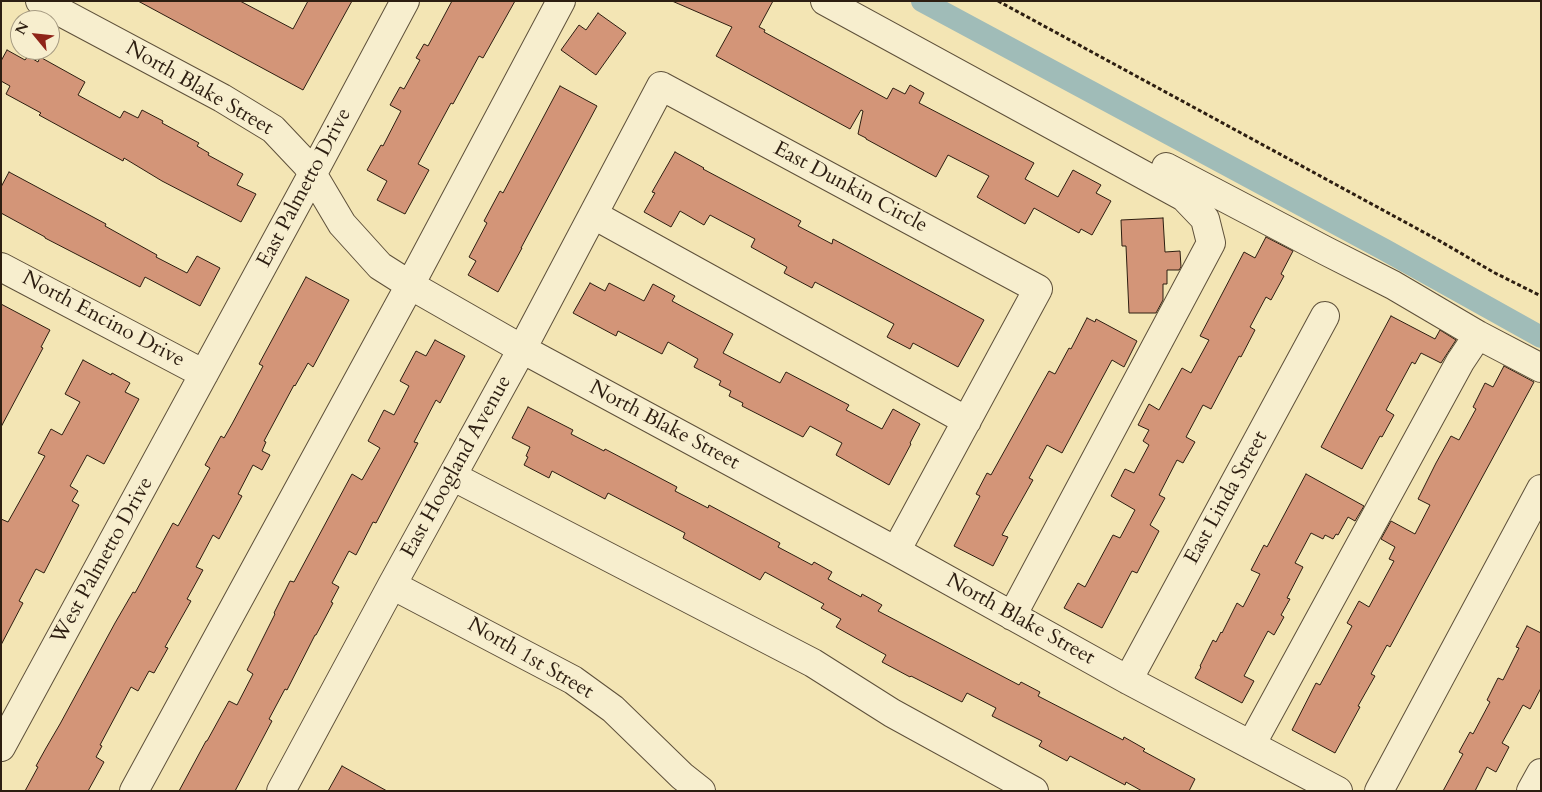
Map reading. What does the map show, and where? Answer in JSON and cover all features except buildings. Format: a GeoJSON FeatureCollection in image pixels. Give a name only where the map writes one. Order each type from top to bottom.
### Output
{"type":"FeatureCollection","features":[{"type":"Feature","properties":{"kind":"street","name":"North Blake Street"},"geometry":{"type":"LineString","coordinates":[[40,1],[222,98],[274,129],[307,166],[342,224],[380,266],[410,285],[522,349],[896,551],[1128,680],[1338,791]]}},
{"type":"Feature","properties":{"kind":"street","name":"East Palmetto Drive"},"geometry":{"type":"LineString","coordinates":[[204,374],[405,1]]}},
{"type":"Feature","properties":{"kind":"street"},"geometry":{"type":"LineString","coordinates":[[134,791],[410,285],[560,1]]}},
{"type":"Feature","properties":{"kind":"street"},"geometry":{"type":"LineString","coordinates":[[825,1],[1184,197],[1205,219],[1211,243],[1012,616]]}},
{"type":"Feature","properties":{"kind":"street","name":"East Dunkin Circle"},"geometry":{"type":"LineString","coordinates":[[522,349],[661,86],[1038,289],[896,551]]}},
{"type":"Feature","properties":{"kind":"street"},"geometry":{"type":"LineString","coordinates":[[1122,163],[1127,154],[1135,150],[1393,285],[1478,335],[1541,368]]}},
{"type":"Feature","properties":{"kind":"street"},"geometry":{"type":"LineString","coordinates":[[594,215],[967,421]]}},
{"type":"Feature","properties":{"kind":"street","name":"North Encino Drive"},"geometry":{"type":"LineString","coordinates":[[1,267],[204,374]]}},
{"type":"Feature","properties":{"kind":"street","name":"East Linda Street"},"geometry":{"type":"LineString","coordinates":[[1128,680],[1326,316]]}},
{"type":"Feature","properties":{"kind":"street"},"geometry":{"type":"LineString","coordinates":[[1251,745],[1460,362],[1478,335]]}},
{"type":"Feature","properties":{"kind":"street","name":"East Hoogland Avenue"},"geometry":{"type":"LineString","coordinates":[[281,791],[392,584],[522,349]]}},
{"type":"Feature","properties":{"kind":"street","name":"West Palmetto Drive"},"geometry":{"type":"LineString","coordinates":[[1,747],[204,374]]}},
{"type":"Feature","properties":{"kind":"street"},"geometry":{"type":"LineString","coordinates":[[452,476],[813,663],[892,714],[1034,791]]}},
{"type":"Feature","properties":{"kind":"street"},"geometry":{"type":"LineString","coordinates":[[1379,791],[1541,489]]}},
{"type":"Feature","properties":{"kind":"street","name":"North 1st Street"},"geometry":{"type":"LineString","coordinates":[[392,584],[573,680],[613,709],[682,776],[701,791]]}},
{"type":"Feature","properties":{"kind":"street"},"geometry":{"type":"LineString","coordinates":[[1531,791],[1541,773]]}},
{"type":"Feature","properties":{"kind":"path"},"geometry":{"type":"LineString","coordinates":[[998,1],[1430,235],[1494,273],[1541,296]]}},
{"type":"Feature","properties":{"kind":"waterway"},"geometry":{"type":"LineString","coordinates":[[922,1],[1385,250],[1541,337]]}}]}
